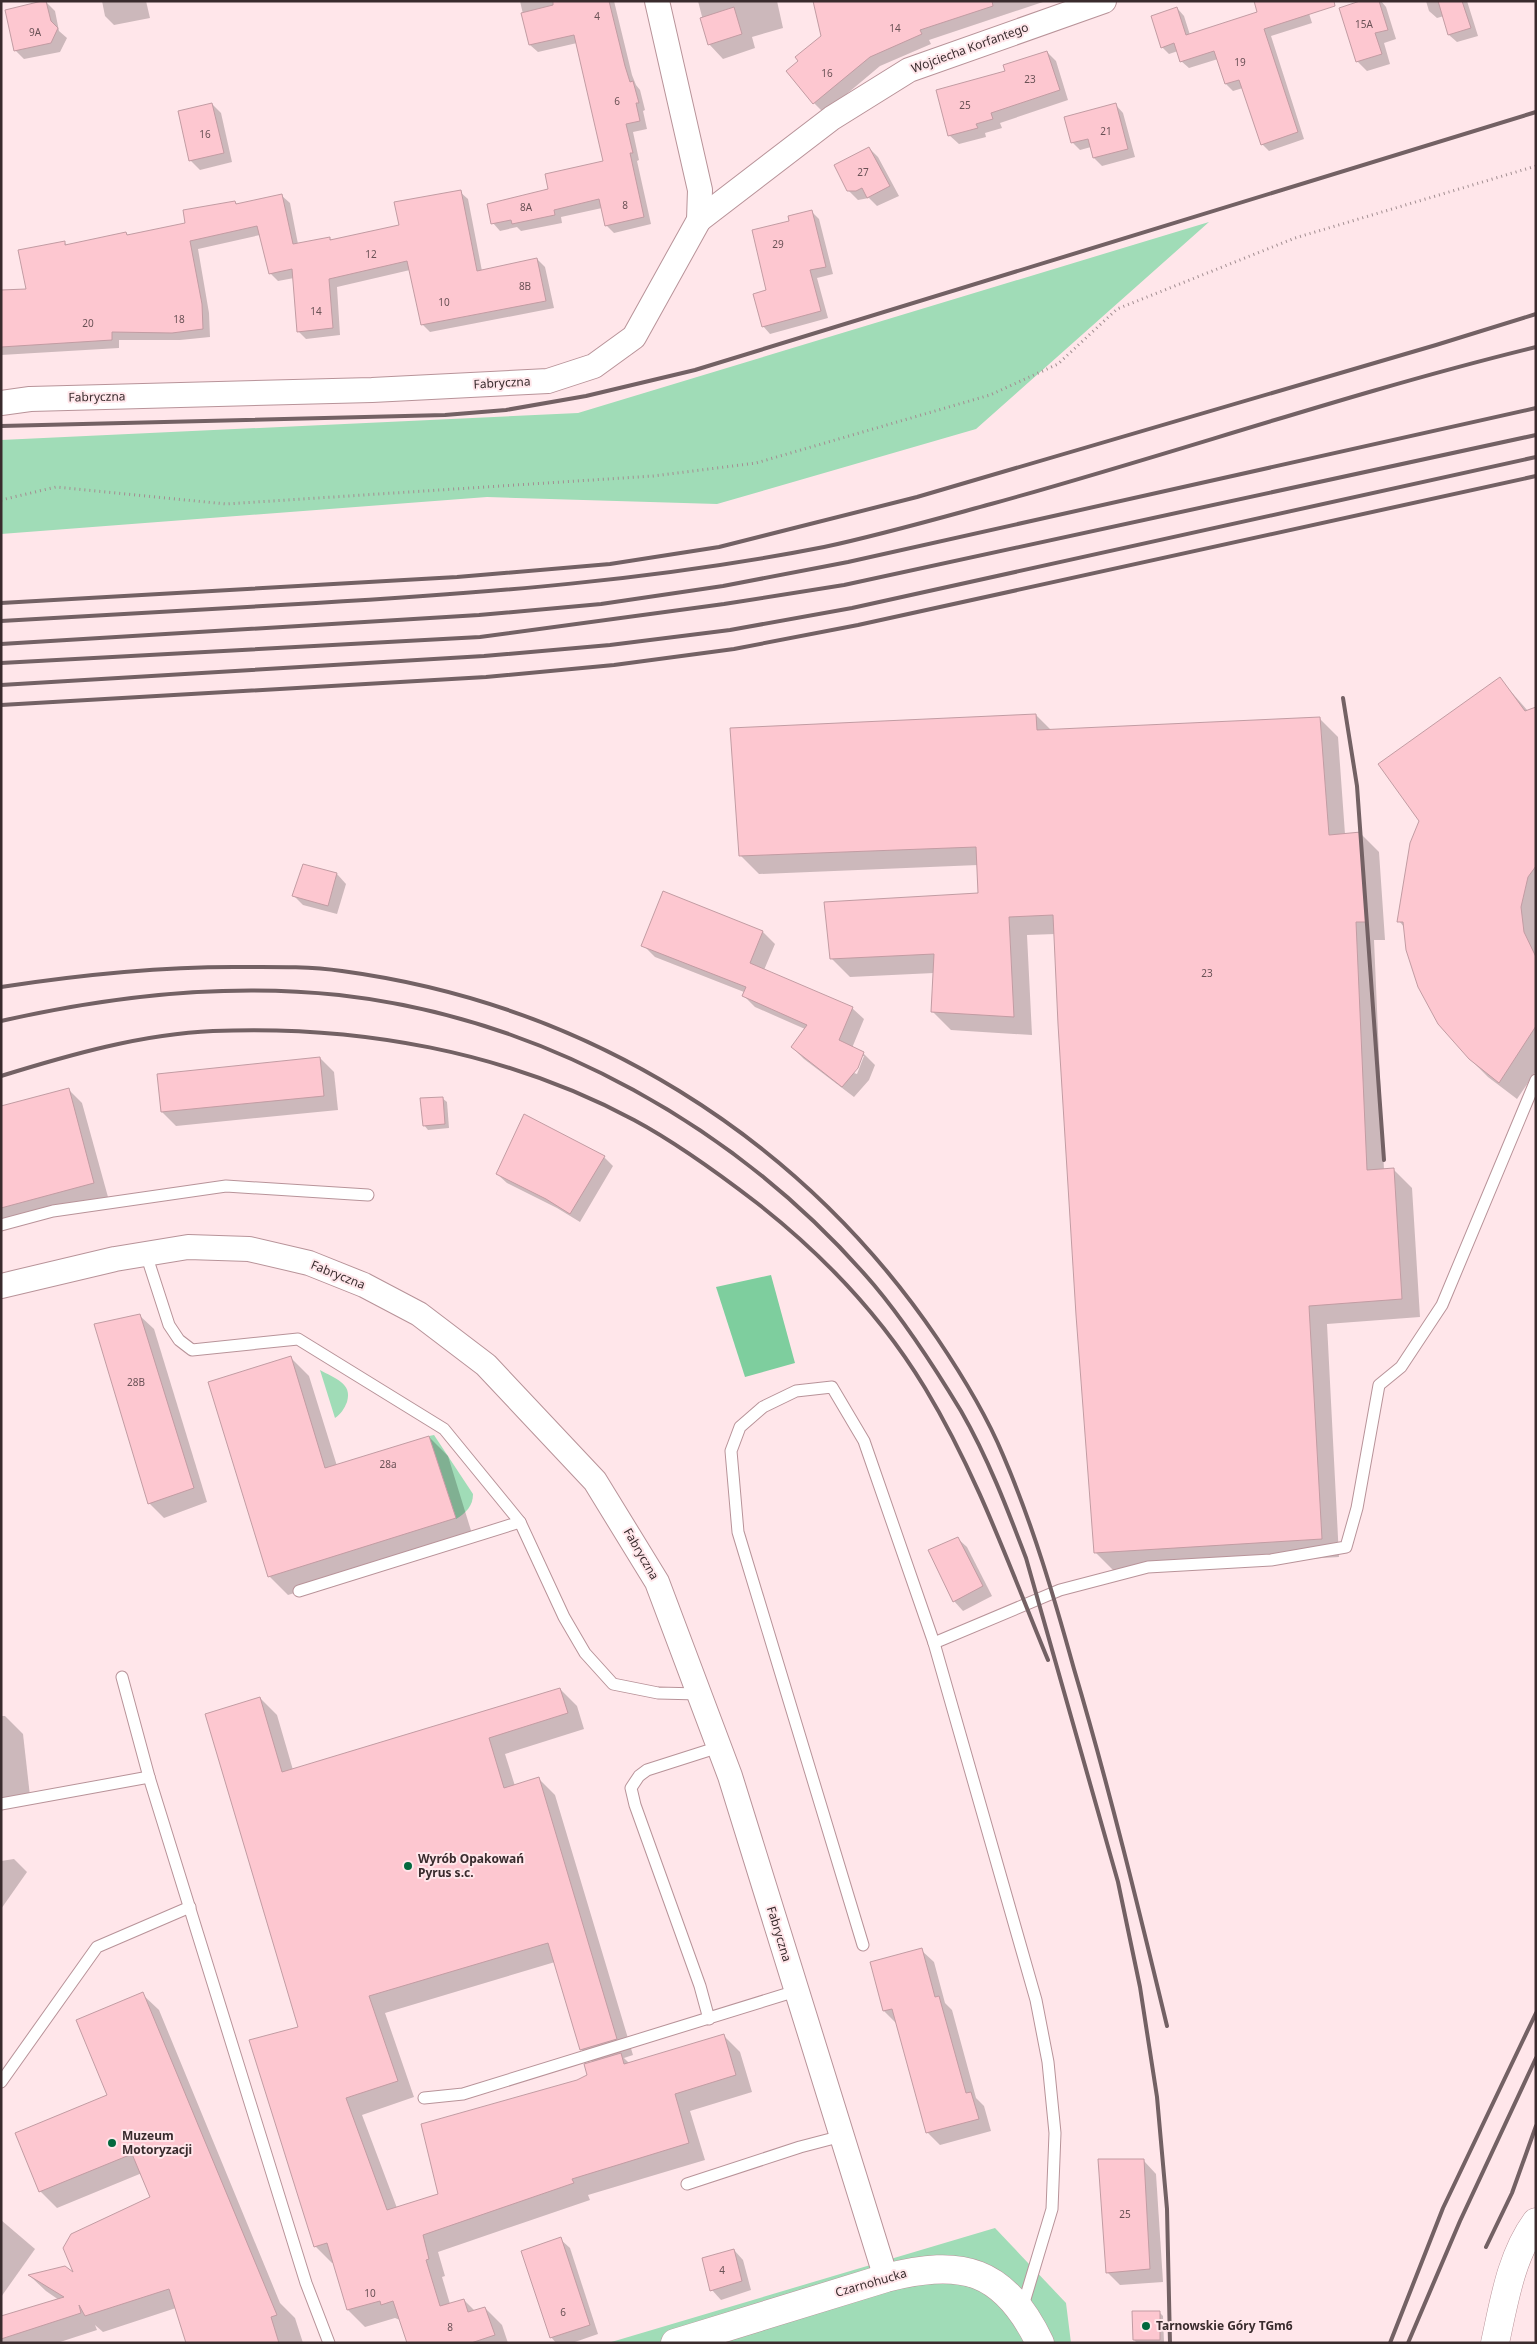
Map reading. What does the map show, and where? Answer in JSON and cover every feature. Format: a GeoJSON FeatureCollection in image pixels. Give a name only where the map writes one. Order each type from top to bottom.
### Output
{"type":"FeatureCollection","features":[{"type":"Feature","properties":{"kind":"street","name":"Fabryczna"},"geometry":{"type":"LineString","coordinates":[[1,403],[30,399],[372,390],[548,381],[594,366],[634,337],[699,220],[700,190],[657,1]]}},
{"type":"Feature","properties":{"kind":"street","name":"Wojciecha Korfantego"},"geometry":{"type":"LineString","coordinates":[[699,220],[832,118],[909,70],[1104,1]]}},
{"type":"Feature","properties":{"kind":"street","name":"Fabryczna"},"geometry":{"type":"LineString","coordinates":[[1,1286],[115,1259],[188,1247],[249,1249],[309,1263],[364,1285],[419,1314],[486,1364],[595,1482],[658,1582],[730,1776],[886,2278]]}},
{"type":"Feature","properties":{"kind":"street"},"geometry":{"type":"LineString","coordinates":[[1495,2343],[1506,2289],[1525,2237],[1536,2222]]}},
{"type":"Feature","properties":{"kind":"street","name":"Czarnohucka"},"geometry":{"type":"LineString","coordinates":[[675,2343],[914,2270],[949,2268],[990,2279],[1008,2293],[1022,2311],[1040,2343]]}},
{"type":"Feature","properties":{"kind":"lane"},"geometry":{"type":"LineString","coordinates":[[934,1643],[1060,1590],[1148,1567],[1271,1560],[1346,1547],[1357,1508],[1379,1385],[1401,1367],[1442,1305],[1536,1080]]}},
{"type":"Feature","properties":{"kind":"lane"},"geometry":{"type":"LineString","coordinates":[[1,1225],[53,1211],[226,1186],[368,1195]]}},
{"type":"Feature","properties":{"kind":"lane"},"geometry":{"type":"LineString","coordinates":[[146,1254],[169,1325],[179,1340],[192,1350],[298,1339],[444,1430],[520,1522],[564,1617],[585,1652],[613,1684],[658,1693],[699,1694]]}},
{"type":"Feature","properties":{"kind":"lane"},"geometry":{"type":"LineString","coordinates":[[863,1945],[738,1532],[731,1451],[740,1426],[762,1407],[796,1391],[832,1387],[864,1440],[934,1643],[1036,2000],[1048,2062],[1056,2133],[1052,2209],[1022,2311]]}},
{"type":"Feature","properties":{"kind":"lane"},"geometry":{"type":"LineString","coordinates":[[299,1591],[520,1522]]}},
{"type":"Feature","properties":{"kind":"lane"},"geometry":{"type":"LineString","coordinates":[[122,1677],[148,1777],[306,2283],[329,2343]]}},
{"type":"Feature","properties":{"kind":"lane"},"geometry":{"type":"LineString","coordinates":[[709,2019],[700,1986],[635,1805],[631,1788],[639,1776],[647,1770],[719,1747]]}},
{"type":"Feature","properties":{"kind":"lane"},"geometry":{"type":"LineString","coordinates":[[1,1804],[148,1777]]}},
{"type":"Feature","properties":{"kind":"lane"},"geometry":{"type":"LineString","coordinates":[[1,2082],[97,1948],[190,1907]]}},
{"type":"Feature","properties":{"kind":"lane"},"geometry":{"type":"LineString","coordinates":[[424,2098],[463,2094],[796,1991]]}},
{"type":"Feature","properties":{"kind":"lane"},"geometry":{"type":"LineString","coordinates":[[687,2184],[800,2147],[842,2136]]}},
{"type":"Feature","properties":{"kind":"path"},"geometry":{"type":"LineString","coordinates":[[1,500],[56,487],[226,504],[653,476],[756,463],[990,395],[1058,364],[1117,309],[1295,238],[1536,166]]}},
{"type":"Feature","properties":{"kind":"shaded area"},"geometry":{"type":"Polygon","coordinates":[[[1209,222],[976,429],[717,504],[487,497],[1,534],[1,440],[578,413],[1209,222]]]}},
{"type":"Feature","properties":{"kind":"shaded area"},"geometry":{"type":"Polygon","coordinates":[[[771,1275],[795,1363],[745,1377],[716,1287],[771,1275]]]}},
{"type":"Feature","properties":{"kind":"shaded area"},"geometry":{"type":"Polygon","coordinates":[[[320,1370],[341,1382],[347,1390],[347,1402],[335,1418],[320,1370]]]}},
{"type":"Feature","properties":{"kind":"shaded area"},"geometry":{"type":"Polygon","coordinates":[[[434,1435],[473,1494],[472,1502],[468,1509],[456,1519],[429,1436],[434,1435]]]}},
{"type":"Feature","properties":{"kind":"shaded area"},"geometry":{"type":"Polygon","coordinates":[[[995,2228],[1066,2303],[1071,2343],[608,2343],[995,2228]]]}},
{"type":"Feature","properties":{"kind":"building"},"geometry":{"type":"Polygon","coordinates":[[[46,1],[51,21],[58,28],[51,43],[14,51],[5,10],[46,1]]]}},
{"type":"Feature","properties":{"kind":"building"},"geometry":{"type":"Polygon","coordinates":[[[553,1],[609,1],[625,66],[630,82],[633,81],[639,103],[636,103],[640,121],[626,124],[633,153],[630,153],[644,217],[605,226],[599,199],[554,210],[555,215],[512,224],[511,220],[491,224],[487,204],[548,189],[545,174],[603,161],[574,35],[529,45],[521,13],[553,5],[553,1]]]}},
{"type":"Feature","properties":{"kind":"building"},"geometry":{"type":"Polygon","coordinates":[[[813,1],[992,1],[993,6],[920,30],[922,34],[870,57],[813,104],[786,71],[798,61],[795,57],[821,36],[813,1]]]}},
{"type":"Feature","properties":{"kind":"building"},"geometry":{"type":"Polygon","coordinates":[[[1254,1],[1334,1],[1335,6],[1264,29],[1298,132],[1261,145],[1239,80],[1225,84],[1214,51],[1180,62],[1174,43],[1161,48],[1151,16],[1177,7],[1186,35],[1257,12],[1254,1]]]}},
{"type":"Feature","properties":{"kind":"building"},"geometry":{"type":"Polygon","coordinates":[[[1360,1],[1379,1],[1388,30],[1375,33],[1382,54],[1356,62],[1339,8],[1360,1]]]}},
{"type":"Feature","properties":{"kind":"building"},"geometry":{"type":"Polygon","coordinates":[[[1438,1],[1462,1],[1471,28],[1448,35],[1438,1]]]}},
{"type":"Feature","properties":{"kind":"building"},"geometry":{"type":"Polygon","coordinates":[[[734,7],[742,34],[708,45],[700,18],[734,7]]]}},
{"type":"Feature","properties":{"kind":"building"},"geometry":{"type":"Polygon","coordinates":[[[1047,51],[1060,90],[991,113],[993,119],[976,124],[978,128],[948,136],[936,90],[1005,71],[1003,65],[1047,51]]]}},
{"type":"Feature","properties":{"kind":"building"},"geometry":{"type":"Polygon","coordinates":[[[212,103],[224,153],[189,161],[178,111],[212,103]]]}},
{"type":"Feature","properties":{"kind":"building"},"geometry":{"type":"Polygon","coordinates":[[[1116,103],[1128,149],[1093,158],[1088,139],[1071,143],[1064,117],[1116,103]]]}},
{"type":"Feature","properties":{"kind":"building"},"geometry":{"type":"Polygon","coordinates":[[[869,147],[890,186],[867,198],[862,188],[856,191],[847,191],[834,165],[869,147]]]}},
{"type":"Feature","properties":{"kind":"building"},"geometry":{"type":"Polygon","coordinates":[[[461,190],[477,271],[537,258],[546,301],[421,325],[407,261],[329,279],[333,328],[297,332],[292,269],[269,274],[257,226],[190,241],[202,304],[203,329],[172,333],[112,332],[112,340],[1,347],[1,290],[26,289],[18,250],[65,241],[65,245],[126,232],[127,235],[185,223],[183,210],[235,201],[236,204],[282,194],[293,244],[330,237],[330,240],[399,225],[394,202],[461,190]]]}},
{"type":"Feature","properties":{"kind":"building"},"geometry":{"type":"Polygon","coordinates":[[[812,210],[826,267],[810,270],[821,311],[762,327],[753,294],[766,290],[752,230],[789,221],[788,216],[812,210]]]}},
{"type":"Feature","properties":{"kind":"building"},"geometry":{"type":"Polygon","coordinates":[[[1500,677],[1525,711],[1536,707],[1536,866],[1528,877],[1521,907],[1524,932],[1536,957],[1536,1026],[1499,1083],[1469,1059],[1438,1024],[1418,987],[1406,950],[1403,922],[1397,922],[1410,843],[1419,821],[1378,764],[1500,677]]]}},
{"type":"Feature","properties":{"kind":"building"},"geometry":{"type":"Polygon","coordinates":[[[1036,714],[1037,730],[1320,717],[1329,835],[1361,832],[1367,922],[1356,922],[1367,1170],[1394,1168],[1402,1299],[1309,1306],[1322,1539],[1094,1553],[1076,1315],[1053,915],[1009,917],[1014,1017],[931,1012],[934,954],[830,959],[824,902],[978,893],[976,847],[739,856],[730,728],[1036,714]]]}},
{"type":"Feature","properties":{"kind":"building"},"geometry":{"type":"Polygon","coordinates":[[[303,864],[337,873],[328,906],[292,896],[303,864]]]}},
{"type":"Feature","properties":{"kind":"building"},"geometry":{"type":"Polygon","coordinates":[[[663,891],[763,931],[750,963],[853,1007],[839,1040],[864,1052],[858,1068],[842,1087],[791,1047],[807,1025],[742,996],[746,987],[641,946],[663,891]]]}},
{"type":"Feature","properties":{"kind":"building"},"geometry":{"type":"Polygon","coordinates":[[[320,1057],[324,1096],[161,1112],[157,1074],[320,1057]]]}},
{"type":"Feature","properties":{"kind":"building"},"geometry":{"type":"Polygon","coordinates":[[[69,1088],[94,1183],[1,1208],[1,1106],[69,1088]]]}},
{"type":"Feature","properties":{"kind":"building"},"geometry":{"type":"Polygon","coordinates":[[[443,1097],[445,1124],[423,1126],[420,1098],[443,1097]]]}},
{"type":"Feature","properties":{"kind":"building"},"geometry":{"type":"Polygon","coordinates":[[[524,1114],[605,1156],[570,1214],[546,1199],[496,1174],[524,1114]]]}},
{"type":"Feature","properties":{"kind":"building"},"geometry":{"type":"Polygon","coordinates":[[[140,1314],[194,1488],[148,1504],[94,1324],[140,1314]]]}},
{"type":"Feature","properties":{"kind":"building"},"geometry":{"type":"Polygon","coordinates":[[[291,1356],[325,1468],[429,1436],[456,1518],[268,1577],[208,1382],[291,1356]]]}},
{"type":"Feature","properties":{"kind":"building"},"geometry":{"type":"Polygon","coordinates":[[[958,1537],[983,1586],[953,1602],[928,1550],[958,1537]]]}},
{"type":"Feature","properties":{"kind":"building"},"geometry":{"type":"Polygon","coordinates":[[[560,1688],[568,1713],[489,1738],[504,1788],[539,1777],[617,2039],[580,2050],[548,1943],[369,1996],[398,2081],[346,2098],[387,2210],[438,2194],[421,2124],[577,2080],[587,2075],[584,2064],[621,2053],[624,2064],[724,2034],[736,2075],[675,2094],[689,2143],[572,2179],[574,2183],[423,2235],[429,2259],[426,2260],[440,2306],[464,2299],[468,2312],[485,2307],[495,2335],[471,2343],[407,2343],[393,2301],[381,2305],[380,2301],[347,2310],[327,2243],[314,2247],[249,2040],[298,2027],[205,1714],[260,1697],[282,1772],[560,1688]]]}},
{"type":"Feature","properties":{"kind":"building"},"geometry":{"type":"Polygon","coordinates":[[[922,1948],[935,1997],[939,1996],[966,2093],[971,2092],[979,2119],[926,2133],[892,2009],[883,2011],[870,1962],[922,1948]]]}},
{"type":"Feature","properties":{"kind":"building","name":"Muzeum Motoryzacji"},"geometry":{"type":"Polygon","coordinates":[[[143,1992],[277,2315],[271,2317],[279,2343],[186,2343],[169,2289],[85,2316],[79,2305],[81,2313],[1,2339],[1,2316],[64,2297],[28,2275],[65,2266],[73,2272],[63,2248],[71,2234],[150,2197],[132,2154],[39,2192],[15,2133],[107,2095],[76,2020],[143,1992]]]}},
{"type":"Feature","properties":{"kind":"building"},"geometry":{"type":"Polygon","coordinates":[[[1098,2159],[1144,2159],[1150,2269],[1106,2273],[1098,2159]]]}},
{"type":"Feature","properties":{"kind":"building"},"geometry":{"type":"Polygon","coordinates":[[[561,2237],[590,2325],[550,2338],[521,2251],[561,2237]]]}},
{"type":"Feature","properties":{"kind":"building"},"geometry":{"type":"Polygon","coordinates":[[[734,2249],[742,2281],[710,2291],[702,2258],[734,2249]]]}},
{"type":"Feature","properties":{"kind":"building","name":"Tarnowskie Góry TGm6"},"geometry":{"type":"Polygon","coordinates":[[[1132,2311],[1160,2311],[1160,2340],[1133,2340],[1132,2311]]]}},
{"type":"Feature","properties":{"kind":"railway"},"geometry":{"type":"LineString","coordinates":[[1,426],[445,415],[506,410],[586,396],[695,370],[1536,112]]}},
{"type":"Feature","properties":{"kind":"railway"},"geometry":{"type":"LineString","coordinates":[[1,603],[457,577],[610,564],[719,547],[917,497],[1536,314]]}},
{"type":"Feature","properties":{"kind":"railway"},"geometry":{"type":"LineString","coordinates":[[1,621],[507,590],[634,577],[824,547],[887,532],[1059,485],[1399,383],[1536,347]]}},
{"type":"Feature","properties":{"kind":"railway"},"geometry":{"type":"LineString","coordinates":[[1,644],[479,615],[601,604],[723,586],[848,562],[1536,408]]}},
{"type":"Feature","properties":{"kind":"railway"},"geometry":{"type":"LineString","coordinates":[[1,663],[480,637],[724,604],[844,585],[1536,435]]}},
{"type":"Feature","properties":{"kind":"railway"},"geometry":{"type":"LineString","coordinates":[[1,685],[484,656],[610,645],[730,630],[852,608],[1536,457]]}},
{"type":"Feature","properties":{"kind":"railway"},"geometry":{"type":"LineString","coordinates":[[1,705],[486,677],[614,665],[734,649],[858,625],[1536,476]]}},
{"type":"Feature","properties":{"kind":"railway"},"geometry":{"type":"LineString","coordinates":[[1343,698],[1357,786],[1384,1160]]}},
{"type":"Feature","properties":{"kind":"railway"},"geometry":{"type":"LineString","coordinates":[[1,987],[88,975],[147,970],[205,967],[274,967],[342,971],[432,988],[518,1014],[601,1048],[679,1091],[752,1141],[820,1200],[882,1265],[937,1338],[973,1395],[989,1425],[1014,1481],[1051,1588],[1087,1713],[1167,2026]]}},
{"type":"Feature","properties":{"kind":"railway"},"geometry":{"type":"LineString","coordinates":[[1,1021],[42,1012],[126,999],[169,994],[254,990],[339,995],[415,1008],[490,1028],[563,1055],[633,1090],[700,1130],[763,1177],[821,1228],[874,1285],[920,1346],[961,1411],[980,1447],[1004,1502],[1026,1558],[1118,1882],[1140,1987],[1157,2097],[1167,2209],[1170,2343]]}},
{"type":"Feature","properties":{"kind":"railway"},"geometry":{"type":"LineString","coordinates":[[1,1076],[79,1053],[159,1036],[213,1031],[267,1030],[322,1033],[376,1038],[429,1047],[482,1060],[534,1076],[585,1096],[634,1120],[682,1148],[757,1203],[805,1243],[849,1288],[890,1336],[925,1388],[961,1454],[992,1522],[1048,1660]]}},
{"type":"Feature","properties":{"kind":"railway"},"geometry":{"type":"LineString","coordinates":[[1390,2343],[1443,2208],[1536,2013]]}},
{"type":"Feature","properties":{"kind":"railway"},"geometry":{"type":"LineString","coordinates":[[1408,2343],[1460,2221],[1536,2058]]}},
{"type":"Feature","properties":{"kind":"railway"},"geometry":{"type":"LineString","coordinates":[[1486,2247],[1512,2193],[1536,2126]]}},
{"type":"Feature","properties":{"kind":"place","name":"Wyrób Opakowań Pyrus s.c."},"geometry":{"type":"Point","coordinates":[408,1866]}},
{"type":"Feature","properties":{"kind":"place","name":"Muzeum Motoryzacji"},"geometry":{"type":"Point","coordinates":[112,2143]}},
{"type":"Feature","properties":{"kind":"place","name":"Tarnowskie Góry TGm6"},"geometry":{"type":"Point","coordinates":[1146,2326]}}]}
